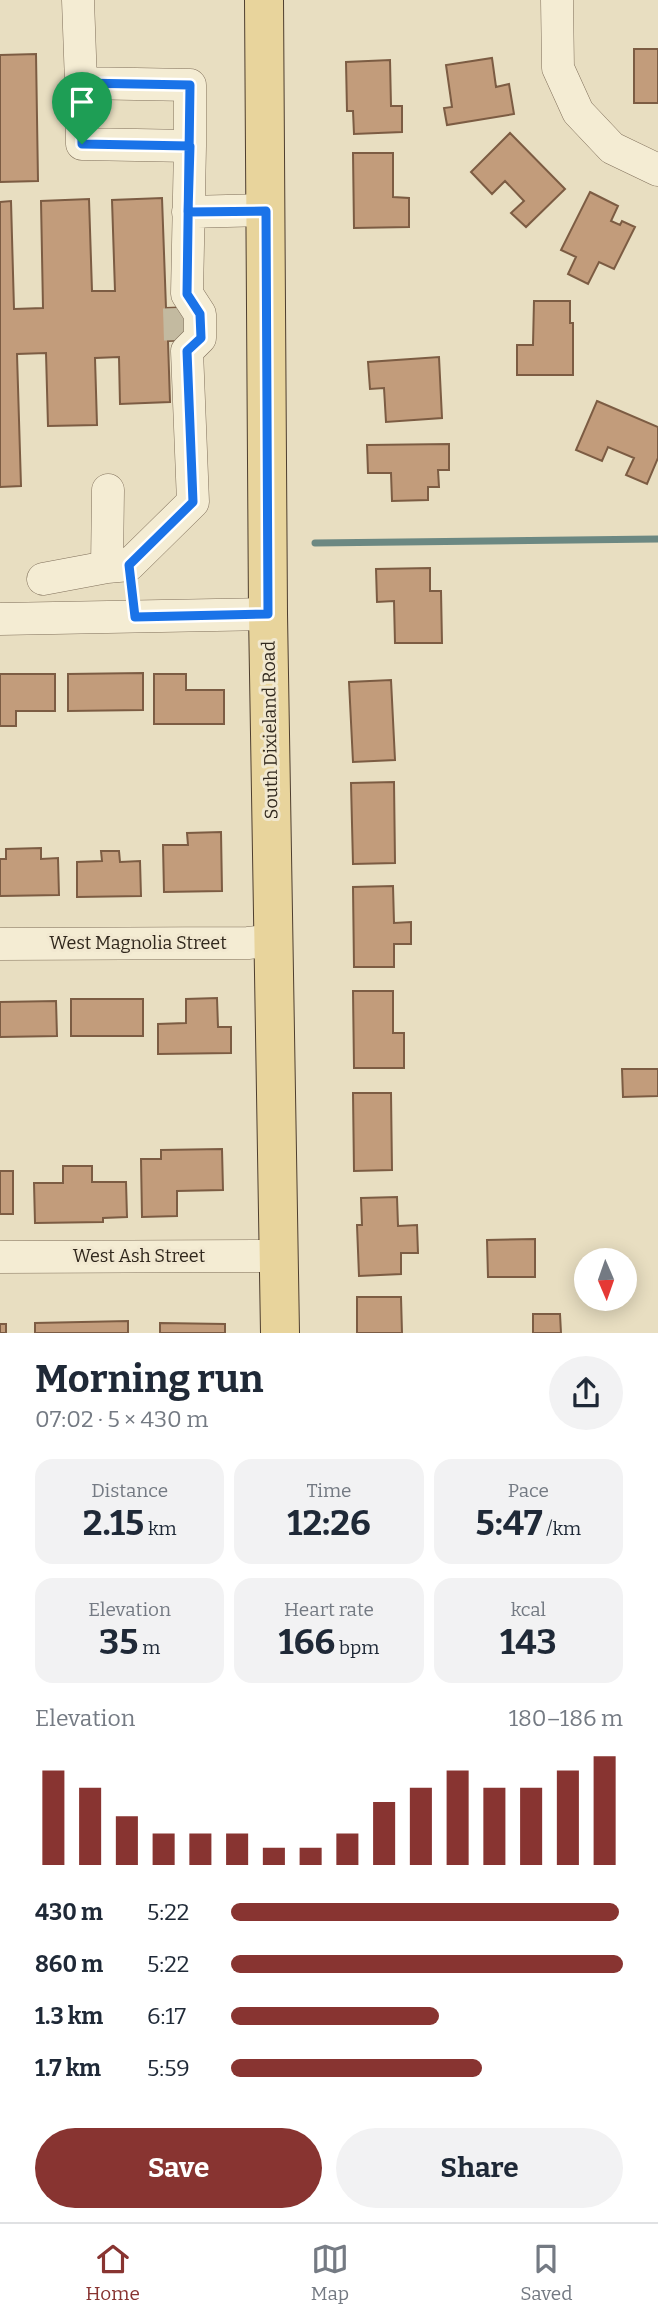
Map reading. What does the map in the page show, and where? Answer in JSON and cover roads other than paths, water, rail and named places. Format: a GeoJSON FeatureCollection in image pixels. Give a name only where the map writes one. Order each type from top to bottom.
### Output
{"type":"FeatureCollection","features":[{"type":"Feature","properties":{"kind":"main road","name":"South Dixieland Road"},"geometry":{"type":"LineString","coordinates":[[264,0],[268,614],[280,1333]]}},
{"type":"Feature","properties":{"kind":"street"},"geometry":{"type":"LineString","coordinates":[[78,0],[82,144],[190,146]]}},
{"type":"Feature","properties":{"kind":"street"},"geometry":{"type":"LineString","coordinates":[[558,0],[558,68],[578,112],[612,148],[658,170]]}},
{"type":"Feature","properties":{"kind":"street"},"geometry":{"type":"LineString","coordinates":[[43,579],[118,566],[193,502],[184,346],[201,338],[200,314],[183,301],[188,212],[190,85],[81,83]]}},
{"type":"Feature","properties":{"kind":"street"},"geometry":{"type":"LineString","coordinates":[[188,212],[266,211]]}},
{"type":"Feature","properties":{"kind":"street"},"geometry":{"type":"LineString","coordinates":[[107,490],[118,566],[135,617]]}},
{"type":"Feature","properties":{"kind":"street"},"geometry":{"type":"LineString","coordinates":[[0,619],[268,614]]}},
{"type":"Feature","properties":{"kind":"street","name":"West Magnolia Street"},"geometry":{"type":"LineString","coordinates":[[0,944],[248,943],[275,940]]}},
{"type":"Feature","properties":{"kind":"street","name":"West Ash Street"},"geometry":{"type":"LineString","coordinates":[[0,1257],[278,1255]]}},
{"type":"Feature","properties":{"kind":"waterway"},"geometry":{"type":"LineString","coordinates":[[315,543],[658,539]]}},
{"type":"Feature","properties":{"kind":"tunnel"},"geometry":{"type":"LineString","coordinates":[[179,308],[180,341]]}}]}
